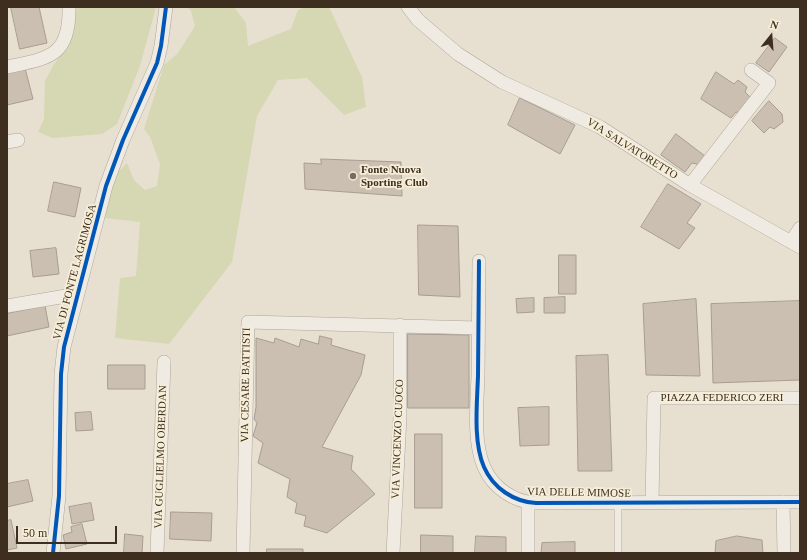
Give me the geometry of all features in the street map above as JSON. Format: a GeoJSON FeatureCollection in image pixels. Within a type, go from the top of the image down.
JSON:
{"type":"FeatureCollection","features":[{"type":"Feature","properties":{"kind":"street"},"geometry":{"type":"LineString","coordinates":[[7,67],[44,58],[58,49],[66,37],[69,7]]}},
{"type":"Feature","properties":{"kind":"street","name":"VIA DI FONTE LAGRIMOSA"},"geometry":{"type":"LineString","coordinates":[[52,553],[60,479],[62,361],[108,180],[123,140],[157,63],[163,39],[166,7]]}},
{"type":"Feature","properties":{"kind":"street","name":"VIA SALVATORETTO"},"geometry":{"type":"LineString","coordinates":[[408,7],[418,20],[458,54],[502,82],[600,127],[690,185],[795,244]]}},
{"type":"Feature","properties":{"kind":"street"},"geometry":{"type":"LineString","coordinates":[[690,185],[769,83],[751,70]]}},
{"type":"Feature","properties":{"kind":"street"},"geometry":{"type":"LineString","coordinates":[[795,244],[800,228]]}},
{"type":"Feature","properties":{"kind":"street","name":"VIA DELLE MIMOSE"},"geometry":{"type":"LineString","coordinates":[[479,261],[477,422],[482,461],[490,478],[501,489],[516,499],[528,503],[800,502]]}},
{"type":"Feature","properties":{"kind":"street"},"geometry":{"type":"LineString","coordinates":[[7,306],[78,294]]}},
{"type":"Feature","properties":{"kind":"street","name":"VIA CESARE BATTISTI"},"geometry":{"type":"LineString","coordinates":[[243,553],[248,322],[400,325]]}},
{"type":"Feature","properties":{"kind":"street"},"geometry":{"type":"LineString","coordinates":[[400,325],[478,328]]}},
{"type":"Feature","properties":{"kind":"street","name":"VIA VINCENZO CUOCO"},"geometry":{"type":"LineString","coordinates":[[393,553],[400,417],[400,325]]}},
{"type":"Feature","properties":{"kind":"street","name":"VIA GUGLIELMO OBERDAN"},"geometry":{"type":"LineString","coordinates":[[157,553],[164,362]]}},
{"type":"Feature","properties":{"kind":"street","name":"PIAZZA FEDERICO ZERI"},"geometry":{"type":"LineString","coordinates":[[652,503],[654,398],[800,398]]}},
{"type":"Feature","properties":{"kind":"street"},"geometry":{"type":"LineString","coordinates":[[783,502],[784,553]]}},
{"type":"Feature","properties":{"kind":"street"},"geometry":{"type":"LineString","coordinates":[[528,503],[528,553]]}},
{"type":"Feature","properties":{"kind":"lane"},"geometry":{"type":"LineString","coordinates":[[618,503],[618,553]]}},
{"type":"Feature","properties":{"kind":"green space"},"geometry":{"type":"Polygon","coordinates":[[[74,7],[156,7],[140,66],[117,124],[102,134],[53,138],[38,132],[44,119],[45,81],[54,64],[65,50],[74,7]]]}},
{"type":"Feature","properties":{"kind":"green space"},"geometry":{"type":"Polygon","coordinates":[[[187,7],[234,7],[246,23],[248,46],[291,29],[298,10],[306,7],[329,7],[362,77],[366,107],[344,115],[307,78],[278,80],[257,116],[232,262],[169,344],[115,338],[120,278],[136,276],[140,222],[105,218],[114,176],[127,163],[134,180],[145,190],[157,186],[160,164],[150,137],[144,129],[164,65],[178,53],[195,26],[191,11],[187,7]]]}},
{"type":"Feature","properties":{"kind":"building"},"geometry":{"type":"Polygon","coordinates":[[[11,7],[39,7],[47,43],[20,49],[11,7]]]}},
{"type":"Feature","properties":{"kind":"building"},"geometry":{"type":"Polygon","coordinates":[[[775,38],[787,47],[769,72],[756,63],[775,38]]]}},
{"type":"Feature","properties":{"kind":"building"},"geometry":{"type":"Polygon","coordinates":[[[25,68],[33,99],[7,105],[7,73],[25,68]]]}},
{"type":"Feature","properties":{"kind":"building"},"geometry":{"type":"Polygon","coordinates":[[[716,72],[734,84],[738,80],[747,87],[745,92],[751,98],[741,113],[736,112],[731,118],[701,99],[716,72]]]}},
{"type":"Feature","properties":{"kind":"building"},"geometry":{"type":"Polygon","coordinates":[[[520,98],[575,125],[560,154],[508,125],[520,98]]]}},
{"type":"Feature","properties":{"kind":"building"},"geometry":{"type":"Polygon","coordinates":[[[769,101],[782,114],[783,122],[774,129],[770,127],[764,133],[752,121],[769,101]]]}},
{"type":"Feature","properties":{"kind":"building"},"geometry":{"type":"Polygon","coordinates":[[[676,134],[705,156],[701,165],[692,163],[685,172],[661,155],[676,134]]]}},
{"type":"Feature","properties":{"kind":"building","name":"Fonte Nuova Sporting Club"},"geometry":{"type":"Polygon","coordinates":[[[321,159],[401,162],[402,196],[305,189],[304,163],[321,164],[321,159]]]}},
{"type":"Feature","properties":{"kind":"building"},"geometry":{"type":"Polygon","coordinates":[[[54,182],[81,188],[75,217],[48,211],[54,182]]]}},
{"type":"Feature","properties":{"kind":"building"},"geometry":{"type":"Polygon","coordinates":[[[668,184],[701,204],[687,223],[695,228],[679,249],[641,227],[668,184]]]}},
{"type":"Feature","properties":{"kind":"building"},"geometry":{"type":"Polygon","coordinates":[[[418,225],[458,226],[460,297],[419,295],[418,225]]]}},
{"type":"Feature","properties":{"kind":"building"},"geometry":{"type":"Polygon","coordinates":[[[56,248],[59,274],[33,277],[30,251],[56,248]]]}},
{"type":"Feature","properties":{"kind":"building"},"geometry":{"type":"Polygon","coordinates":[[[559,255],[576,255],[576,294],[559,294],[559,255]]]}},
{"type":"Feature","properties":{"kind":"building"},"geometry":{"type":"Polygon","coordinates":[[[565,297],[565,313],[544,313],[544,298],[565,297]]]}},
{"type":"Feature","properties":{"kind":"building"},"geometry":{"type":"Polygon","coordinates":[[[534,298],[534,312],[517,313],[516,299],[534,298]]]}},
{"type":"Feature","properties":{"kind":"building"},"geometry":{"type":"Polygon","coordinates":[[[696,299],[700,376],[646,375],[643,304],[696,299]]]}},
{"type":"Feature","properties":{"kind":"building"},"geometry":{"type":"Polygon","coordinates":[[[800,301],[800,380],[713,383],[711,304],[800,301]]]}},
{"type":"Feature","properties":{"kind":"building"},"geometry":{"type":"Polygon","coordinates":[[[45,306],[49,327],[7,336],[7,314],[45,306]]]}},
{"type":"Feature","properties":{"kind":"building"},"geometry":{"type":"Polygon","coordinates":[[[408,334],[469,335],[469,408],[408,408],[408,334]]]}},
{"type":"Feature","properties":{"kind":"building"},"geometry":{"type":"Polygon","coordinates":[[[320,336],[332,339],[331,345],[365,355],[361,375],[322,447],[353,456],[351,469],[375,494],[327,533],[304,526],[306,516],[295,513],[297,503],[287,497],[290,479],[258,463],[263,443],[253,436],[257,423],[254,419],[256,407],[256,338],[274,343],[275,338],[299,347],[301,339],[318,344],[320,336]]]}},
{"type":"Feature","properties":{"kind":"building"},"geometry":{"type":"Polygon","coordinates":[[[608,355],[612,471],[578,471],[576,356],[608,355]]]}},
{"type":"Feature","properties":{"kind":"building"},"geometry":{"type":"Polygon","coordinates":[[[108,365],[145,365],[145,389],[108,389],[108,365]]]}},
{"type":"Feature","properties":{"kind":"building"},"geometry":{"type":"Polygon","coordinates":[[[549,407],[549,445],[520,446],[518,408],[549,407]]]}},
{"type":"Feature","properties":{"kind":"building"},"geometry":{"type":"Polygon","coordinates":[[[91,412],[93,430],[76,431],[75,413],[91,412]]]}},
{"type":"Feature","properties":{"kind":"building"},"geometry":{"type":"Polygon","coordinates":[[[415,434],[442,434],[442,508],[415,508],[415,434]]]}},
{"type":"Feature","properties":{"kind":"building"},"geometry":{"type":"Polygon","coordinates":[[[28,480],[33,501],[7,507],[7,484],[28,480]]]}},
{"type":"Feature","properties":{"kind":"building"},"geometry":{"type":"Polygon","coordinates":[[[91,503],[94,520],[72,524],[69,507],[91,503]]]}},
{"type":"Feature","properties":{"kind":"building"},"geometry":{"type":"Polygon","coordinates":[[[171,512],[212,513],[211,541],[170,539],[171,512]]]}},
{"type":"Feature","properties":{"kind":"building"},"geometry":{"type":"Polygon","coordinates":[[[11,520],[17,548],[7,550],[7,521],[11,520]]]}},
{"type":"Feature","properties":{"kind":"building"},"geometry":{"type":"Polygon","coordinates":[[[82,524],[87,544],[66,549],[63,535],[72,532],[71,527],[82,524]]]}},
{"type":"Feature","properties":{"kind":"building"},"geometry":{"type":"Polygon","coordinates":[[[125,534],[143,536],[142,553],[124,553],[125,534]]]}},
{"type":"Feature","properties":{"kind":"building"},"geometry":{"type":"Polygon","coordinates":[[[421,535],[453,536],[453,553],[421,553],[421,535]]]}},
{"type":"Feature","properties":{"kind":"building"},"geometry":{"type":"Polygon","coordinates":[[[476,536],[506,537],[506,553],[475,553],[476,536]]]}},
{"type":"Feature","properties":{"kind":"building"},"geometry":{"type":"Polygon","coordinates":[[[737,536],[762,540],[763,553],[715,553],[716,541],[737,536]]]}},
{"type":"Feature","properties":{"kind":"building"},"geometry":{"type":"Polygon","coordinates":[[[575,542],[575,553],[541,553],[542,543],[575,542]]]}},
{"type":"Feature","properties":{"kind":"building"},"geometry":{"type":"Polygon","coordinates":[[[267,549],[303,549],[303,553],[267,553],[267,549]]]}},
{"type":"Feature","properties":{"kind":"cycle path"},"geometry":{"type":"LineString","coordinates":[[53,553],[59,496],[61,374],[64,347],[106,186],[123,140],[157,63],[161,46],[166,7]]}},
{"type":"Feature","properties":{"kind":"cycle path"},"geometry":{"type":"LineString","coordinates":[[479,261],[476,423],[478,446],[488,475],[505,492],[520,500],[536,503],[800,502]]}},
{"type":"Feature","properties":{"kind":"place","name":"Fonte Nuova Sporting Club"},"geometry":{"type":"Point","coordinates":[353,176]}}]}
